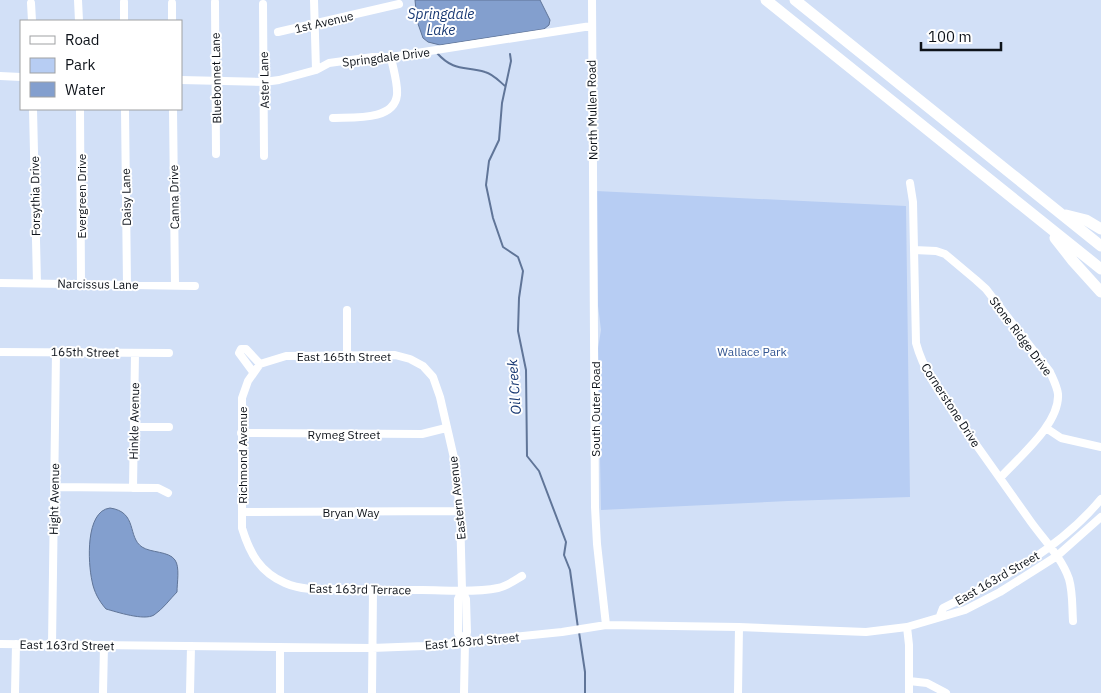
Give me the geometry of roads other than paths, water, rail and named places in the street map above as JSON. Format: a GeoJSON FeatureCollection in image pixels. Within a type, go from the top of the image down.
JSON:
{"type":"FeatureCollection","features":[{"type":"Feature","properties":{"kind":"highway"},"geometry":{"type":"LineString","coordinates":[[766,0],[1101,269]]}},
{"type":"Feature","properties":{"kind":"highway"},"geometry":{"type":"LineString","coordinates":[[795,0],[1101,246]]}},
{"type":"Feature","properties":{"kind":"highway"},"geometry":{"type":"LineString","coordinates":[[1060,213],[1086,220],[1101,229]]}},
{"type":"Feature","properties":{"kind":"highway"},"geometry":{"type":"LineString","coordinates":[[1046,224],[1072,261],[1101,292]]}},
{"type":"Feature","properties":{"kind":"street"},"geometry":{"type":"LineString","coordinates":[[78,0],[80,20]]}},
{"type":"Feature","properties":{"kind":"street"},"geometry":{"type":"LineString","coordinates":[[314,0],[316,70]]}},
{"type":"Feature","properties":{"kind":"street","name":"North Mullen Road"},"geometry":{"type":"LineString","coordinates":[[592,0],[593,193]]}},
{"type":"Feature","properties":{"kind":"street"},"geometry":{"type":"LineString","coordinates":[[124,2],[124,20]]}},
{"type":"Feature","properties":{"kind":"street","name":"Bluebonnet Lane"},"geometry":{"type":"LineString","coordinates":[[215,2],[216,154]]}},
{"type":"Feature","properties":{"kind":"street"},"geometry":{"type":"LineString","coordinates":[[31,3],[32,20]]}},
{"type":"Feature","properties":{"kind":"street"},"geometry":{"type":"LineString","coordinates":[[172,3],[172,20]]}},
{"type":"Feature","properties":{"kind":"street","name":"Aster Lane"},"geometry":{"type":"LineString","coordinates":[[263,4],[264,156]]}},
{"type":"Feature","properties":{"kind":"street","name":"1st Avenue"},"geometry":{"type":"LineString","coordinates":[[278,32],[399,4]]}},
{"type":"Feature","properties":{"kind":"street","name":"Springdale Drive"},"geometry":{"type":"LineString","coordinates":[[182,80],[264,82],[280,80],[316,70],[329,63],[373,57],[391,57],[592,26]]}},
{"type":"Feature","properties":{"kind":"street"},"geometry":{"type":"LineString","coordinates":[[333,118],[380,115],[390,110],[397,96],[391,57]]}},
{"type":"Feature","properties":{"kind":"street"},"geometry":{"type":"LineString","coordinates":[[0,76],[20,77]]}},
{"type":"Feature","properties":{"kind":"street","name":"Forsythia Drive"},"geometry":{"type":"LineString","coordinates":[[33,110],[37,283]]}},
{"type":"Feature","properties":{"kind":"street","name":"Evergreen Drive"},"geometry":{"type":"LineString","coordinates":[[80,110],[81,284]]}},
{"type":"Feature","properties":{"kind":"street","name":"Daisy Lane"},"geometry":{"type":"LineString","coordinates":[[125,110],[127,285]]}},
{"type":"Feature","properties":{"kind":"street","name":"Canna Drive"},"geometry":{"type":"LineString","coordinates":[[173,110],[175,285]]}},
{"type":"Feature","properties":{"kind":"street","name":"Cornerstone Drive"},"geometry":{"type":"LineString","coordinates":[[910,182],[913,202],[916,343],[920,357],[927,372],[1000,478],[1057,556],[1068,578],[1072,595],[1073,621]]}},
{"type":"Feature","properties":{"kind":"street","name":"South Outer Road"},"geometry":{"type":"LineString","coordinates":[[593,193],[595,507],[606,625]]}},
{"type":"Feature","properties":{"kind":"street","name":"Stone Ridge Drive"},"geometry":{"type":"LineString","coordinates":[[914,250],[936,251],[945,254],[986,289],[1050,372],[1056,385],[1057,405],[1046,428],[1000,478]]}},
{"type":"Feature","properties":{"kind":"street","name":"Narcissus Lane"},"geometry":{"type":"LineString","coordinates":[[0,283],[195,286]]}},
{"type":"Feature","properties":{"kind":"street"},"geometry":{"type":"LineString","coordinates":[[347,310],[347,355]]}},
{"type":"Feature","properties":{"kind":"street"},"geometry":{"type":"LineString","coordinates":[[241,349],[246,349],[260,364],[253,372],[241,358],[239,353],[241,349]]}},
{"type":"Feature","properties":{"kind":"street","name":"165th Street"},"geometry":{"type":"LineString","coordinates":[[0,352],[170,353]]}},
{"type":"Feature","properties":{"kind":"street","name":"Hight Avenue"},"geometry":{"type":"LineString","coordinates":[[52,645],[56,352]]}},
{"type":"Feature","properties":{"kind":"street","name":"Hinkle Avenue"},"geometry":{"type":"LineString","coordinates":[[133,488],[135,353]]}},
{"type":"Feature","properties":{"kind":"street","name":"East 165th Street"},"geometry":{"type":"LineString","coordinates":[[260,364],[286,356],[396,355],[410,359],[423,366],[433,377]]}},
{"type":"Feature","properties":{"kind":"street","name":"Richmond Avenue"},"geometry":{"type":"LineString","coordinates":[[242,512],[242,398],[244,389],[253,372]]}},
{"type":"Feature","properties":{"kind":"street","name":"Eastern Avenue"},"geometry":{"type":"LineString","coordinates":[[433,377],[440,397],[454,458],[460,511],[462,590],[458,599],[458,633],[465,642],[464,693]]}},
{"type":"Feature","properties":{"kind":"street"},"geometry":{"type":"LineString","coordinates":[[134,426],[169,427]]}},
{"type":"Feature","properties":{"kind":"street","name":"Rymeg Street"},"geometry":{"type":"LineString","coordinates":[[241,433],[422,434],[446,428]]}},
{"type":"Feature","properties":{"kind":"street"},"geometry":{"type":"LineString","coordinates":[[1046,428],[1061,438],[1101,447]]}},
{"type":"Feature","properties":{"kind":"street"},"geometry":{"type":"LineString","coordinates":[[54,487],[158,488],[168,493]]}},
{"type":"Feature","properties":{"kind":"street","name":"East 163rd Street"},"geometry":{"type":"LineString","coordinates":[[940,616],[943,608],[1030,562],[1081,521],[1101,499]]}},
{"type":"Feature","properties":{"kind":"street","name":"Bryan Way"},"geometry":{"type":"LineString","coordinates":[[242,512],[460,511]]}},
{"type":"Feature","properties":{"kind":"street","name":"East 163rd Terrace"},"geometry":{"type":"LineString","coordinates":[[242,512],[242,528],[248,547],[256,562],[269,574],[286,583],[306,589],[462,590],[497,588],[522,576]]}},
{"type":"Feature","properties":{"kind":"street","name":"East 163rd Street"},"geometry":{"type":"LineString","coordinates":[[0,644],[372,648],[465,642],[562,632],[606,625],[739,627],[866,632],[907,627],[965,610],[1000,592],[1057,556],[1101,517]]}},
{"type":"Feature","properties":{"kind":"street"},"geometry":{"type":"LineString","coordinates":[[372,693],[373,590]]}},
{"type":"Feature","properties":{"kind":"street"},"geometry":{"type":"LineString","coordinates":[[738,693],[739,627]]}},
{"type":"Feature","properties":{"kind":"street"},"geometry":{"type":"LineString","coordinates":[[907,627],[910,693]]}},
{"type":"Feature","properties":{"kind":"street"},"geometry":{"type":"LineString","coordinates":[[15,693],[16,644]]}},
{"type":"Feature","properties":{"kind":"street"},"geometry":{"type":"LineString","coordinates":[[103,693],[104,645]]}},
{"type":"Feature","properties":{"kind":"street"},"geometry":{"type":"LineString","coordinates":[[190,693],[191,646]]}},
{"type":"Feature","properties":{"kind":"street"},"geometry":{"type":"LineString","coordinates":[[280,647],[280,693]]}},
{"type":"Feature","properties":{"kind":"street"},"geometry":{"type":"LineString","coordinates":[[909,681],[927,683],[946,693]]}},
{"type":"Feature","properties":{"kind":"water","name":"Springdale Lake"},"geometry":{"type":"Polygon","coordinates":[[[415,0],[540,0],[550,20],[549,25],[544,29],[440,45],[428,42],[423,38],[417,21],[415,0]]]}},
{"type":"Feature","properties":{"kind":"water"},"geometry":{"type":"Polygon","coordinates":[[[110,508],[125,514],[137,543],[150,550],[169,555],[177,563],[177,592],[150,617],[137,617],[106,609],[95,593],[91,573],[90,539],[96,518],[102,511],[110,508]]]}},
{"type":"Feature","properties":{"kind":"waterway"},"geometry":{"type":"LineString","coordinates":[[437,53],[454,66],[488,73],[505,86]]}},
{"type":"Feature","properties":{"kind":"waterway","name":"Oil Creek"},"geometry":{"type":"LineString","coordinates":[[510,54],[511,61],[502,103],[499,140],[489,161],[486,185],[493,218],[503,247],[518,257],[523,271],[519,298],[518,331],[526,370],[527,456],[539,471],[566,542],[564,555],[570,570],[578,628]]}},
{"type":"Feature","properties":{"kind":"waterway","name":"Oil Creek"},"geometry":{"type":"LineString","coordinates":[[579,632],[585,672],[585,693]]}},
{"type":"Feature","properties":{"kind":"park label","name":"Wallace Park"},"geometry":{"type":"Point","coordinates":[752,351]}}]}
